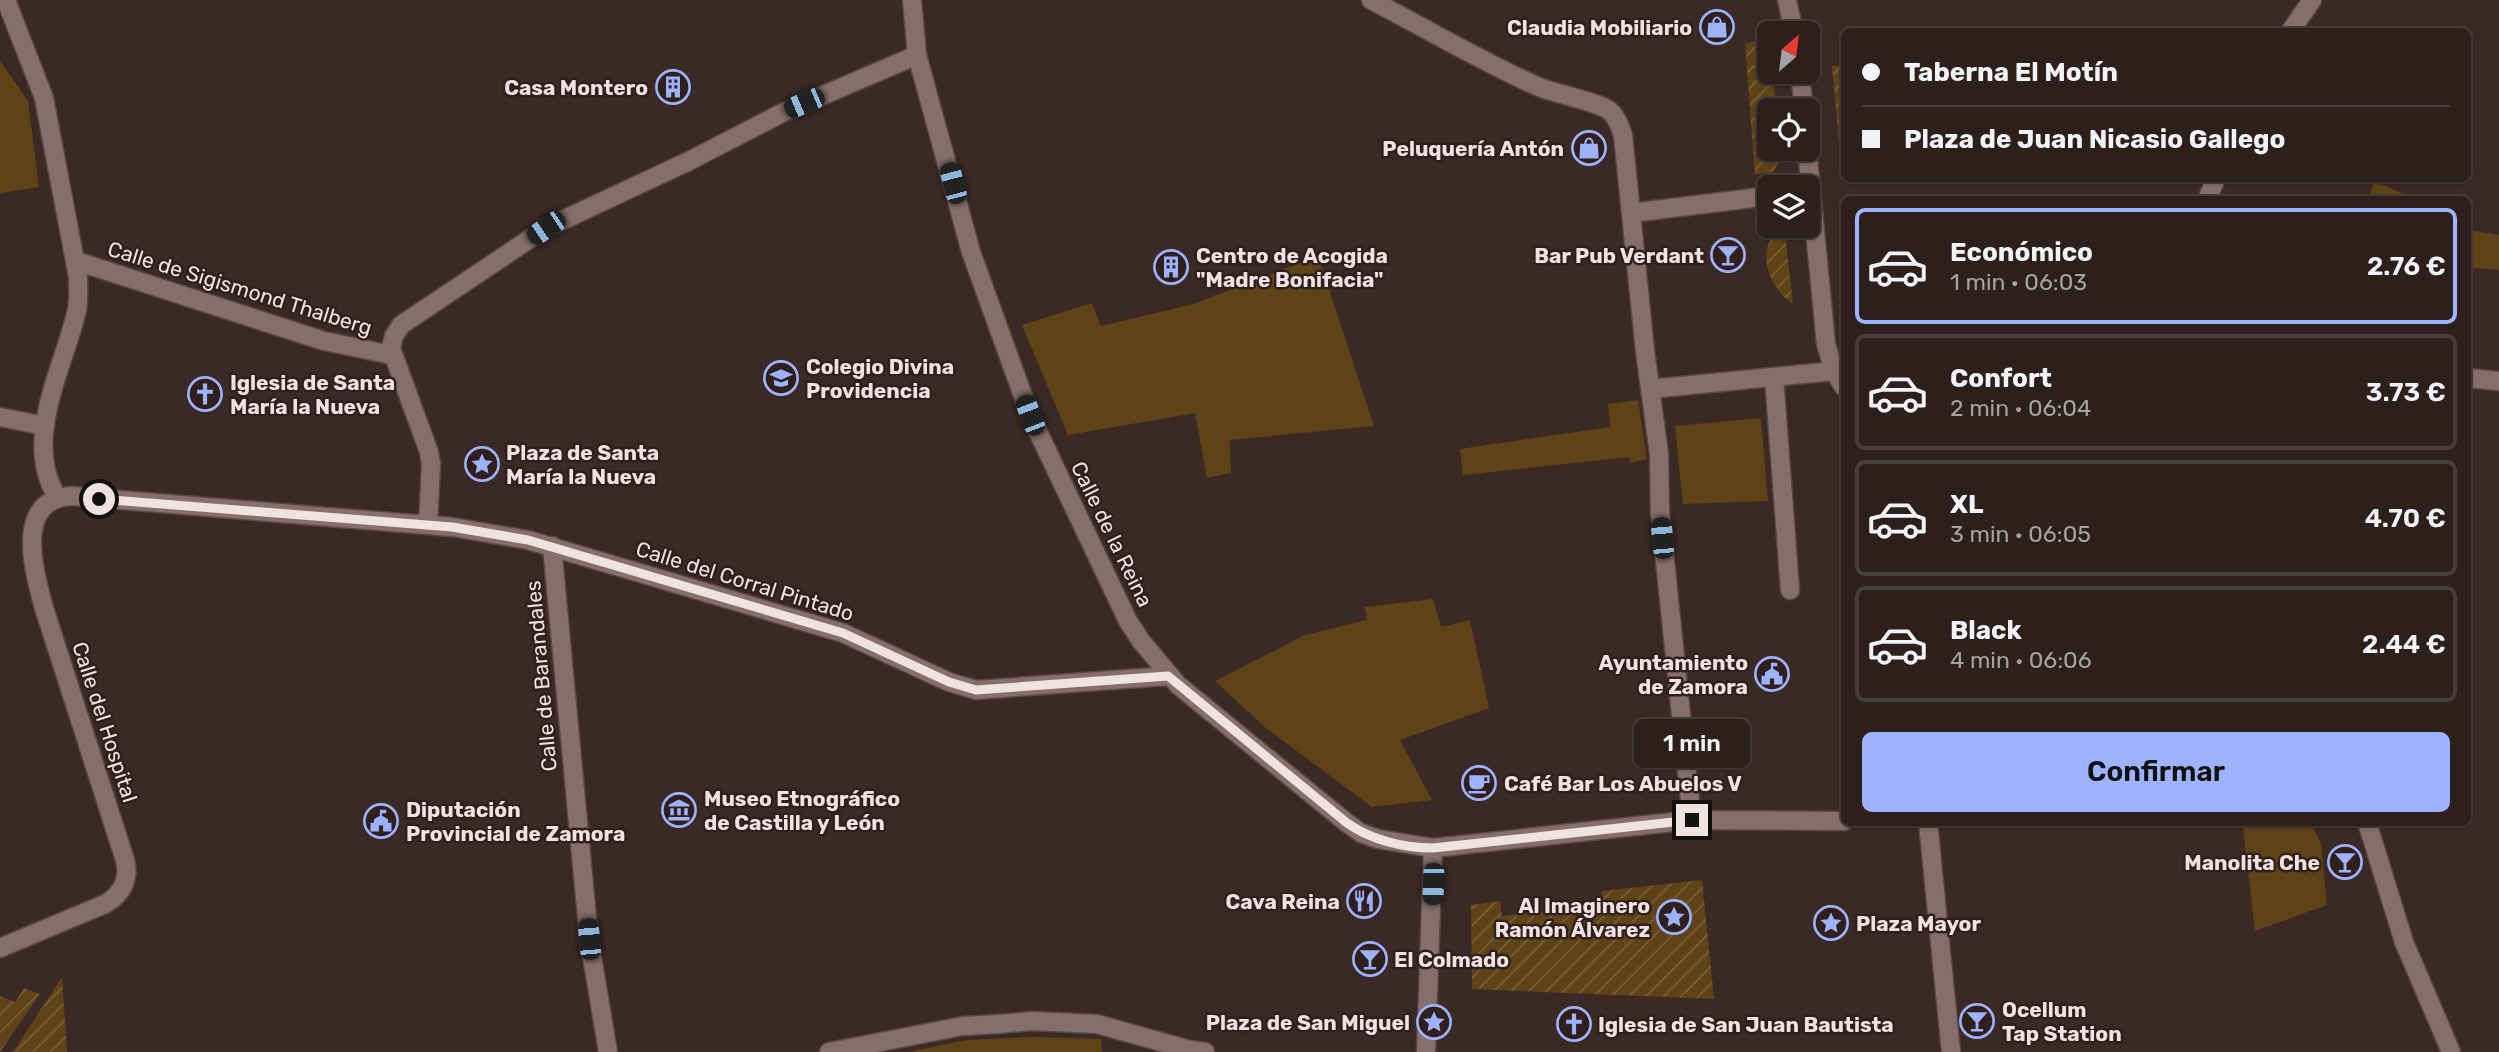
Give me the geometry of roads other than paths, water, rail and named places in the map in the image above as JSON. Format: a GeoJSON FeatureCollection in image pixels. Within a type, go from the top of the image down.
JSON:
{"type":"FeatureCollection","features":[{"type":"Feature","properties":{"kind":"street"},"geometry":{"type":"LineString","coordinates":[[6,0],[44,98],[78,277],[77,307],[45,426],[46,471],[58,498],[72,496],[428,525],[478,530],[552,546]]}},
{"type":"Feature","properties":{"kind":"street","name":"Calle de la Reina"},"geometry":{"type":"LineString","coordinates":[[912,0],[917,55],[971,253],[1030,415],[1128,621],[1168,676],[1347,823],[1369,836],[1410,846],[1433,848],[1692,820]]}},
{"type":"Feature","properties":{"kind":"street"},"geometry":{"type":"LineString","coordinates":[[1371,0],[1525,80],[1610,111],[1619,123],[1623,135],[1659,454],[1660,513],[1692,820],[1841,821]]}},
{"type":"Feature","properties":{"kind":"street"},"geometry":{"type":"LineString","coordinates":[[1787,0],[1791,21]]}},
{"type":"Feature","properties":{"kind":"street"},"geometry":{"type":"LineString","coordinates":[[2293,28],[2312,0]]}},
{"type":"Feature","properties":{"kind":"street"},"geometry":{"type":"LineString","coordinates":[[428,525],[431,464],[429,452],[392,355],[396,330],[546,228],[689,161],[782,113],[917,55]]}},
{"type":"Feature","properties":{"kind":"street"},"geometry":{"type":"LineString","coordinates":[[1631,213],[1757,197]]}},
{"type":"Feature","properties":{"kind":"street"},"geometry":{"type":"LineString","coordinates":[[1815,238],[1826,344],[1834,371],[1841,382]]}},
{"type":"Feature","properties":{"kind":"street","name":"Calle de Sigismond Thalberg"},"geometry":{"type":"LineString","coordinates":[[76,261],[332,343],[392,355]]}},
{"type":"Feature","properties":{"kind":"street"},"geometry":{"type":"LineString","coordinates":[[1650,389],[1834,371]]}},
{"type":"Feature","properties":{"kind":"street"},"geometry":{"type":"LineString","coordinates":[[1774,377],[1790,590]]}},
{"type":"Feature","properties":{"kind":"street"},"geometry":{"type":"LineString","coordinates":[[2471,378],[2499,381]]}},
{"type":"Feature","properties":{"kind":"street"},"geometry":{"type":"LineString","coordinates":[[0,417],[45,426]]}},
{"type":"Feature","properties":{"kind":"street","name":"Calle del Hospital"},"geometry":{"type":"LineString","coordinates":[[0,948],[114,899],[124,885],[127,868],[44,608],[34,567],[36,519],[41,508],[58,498]]}},
{"type":"Feature","properties":{"kind":"street","name":"Calle del Corral Pintado"},"geometry":{"type":"LineString","coordinates":[[552,546],[843,633],[949,682],[976,690],[1168,676]]}},
{"type":"Feature","properties":{"kind":"street","name":"Calle de Barandales"},"geometry":{"type":"LineString","coordinates":[[552,546],[589,939],[608,1052]]}},
{"type":"Feature","properties":{"kind":"street"},"geometry":{"type":"LineString","coordinates":[[1928,826],[1951,1052]]}},
{"type":"Feature","properties":{"kind":"street"},"geometry":{"type":"LineString","coordinates":[[2368,826],[2404,942],[2451,1052]]}},
{"type":"Feature","properties":{"kind":"street"},"geometry":{"type":"LineString","coordinates":[[1426,1052],[1433,848]]}},
{"type":"Feature","properties":{"kind":"street"},"geometry":{"type":"LineString","coordinates":[[829,1052],[963,1026],[1032,1021],[1097,1024],[1190,1051],[1205,1052]]}},
{"type":"Feature","properties":{"kind":"place","name":"Claudia Mobiliario"},"geometry":{"type":"Point","coordinates":[1717,27]}},
{"type":"Feature","properties":{"kind":"place","name":"Casa Montero"},"geometry":{"type":"Point","coordinates":[673,87]}},
{"type":"Feature","properties":{"kind":"place","name":"Peluquería Antón"},"geometry":{"type":"Point","coordinates":[1589,148]}},
{"type":"Feature","properties":{"kind":"place","name":"Bar Pub Verdant"},"geometry":{"type":"Point","coordinates":[1728,255]}},
{"type":"Feature","properties":{"kind":"place","name":"Centro de Acogida \"Madre Bonifacia\""},"geometry":{"type":"Point","coordinates":[1171,267]}},
{"type":"Feature","properties":{"kind":"place","name":"Colegio Divina Providencia"},"geometry":{"type":"Point","coordinates":[781,378]}},
{"type":"Feature","properties":{"kind":"place","name":"Iglesia de Santa María la Nueva"},"geometry":{"type":"Point","coordinates":[205,394]}},
{"type":"Feature","properties":{"kind":"place","name":"Plaza de Santa María la Nueva"},"geometry":{"type":"Point","coordinates":[482,464]}},
{"type":"Feature","properties":{"kind":"place","name":"Ayuntamiento de Zamora"},"geometry":{"type":"Point","coordinates":[1772,674]}},
{"type":"Feature","properties":{"kind":"place","name":"Café Bar Los Abuelos V"},"geometry":{"type":"Point","coordinates":[1479,783]}},
{"type":"Feature","properties":{"kind":"place","name":"Museo Etnográfico de Castilla y León"},"geometry":{"type":"Point","coordinates":[679,810]}},
{"type":"Feature","properties":{"kind":"place","name":"Diputación Provincial de Zamora"},"geometry":{"type":"Point","coordinates":[381,821]}},
{"type":"Feature","properties":{"kind":"place","name":"Manolita Che"},"geometry":{"type":"Point","coordinates":[2345,862]}},
{"type":"Feature","properties":{"kind":"place","name":"Cava Reina"},"geometry":{"type":"Point","coordinates":[1364,901]}},
{"type":"Feature","properties":{"kind":"place","name":"Al Imaginero Ramón Álvarez"},"geometry":{"type":"Point","coordinates":[1674,917]}},
{"type":"Feature","properties":{"kind":"place","name":"Plaza Mayor"},"geometry":{"type":"Point","coordinates":[1831,923]}},
{"type":"Feature","properties":{"kind":"place","name":"El Colmado"},"geometry":{"type":"Point","coordinates":[1370,959]}},
{"type":"Feature","properties":{"kind":"place","name":"Ocellum Tap Station"},"geometry":{"type":"Point","coordinates":[1977,1021]}},
{"type":"Feature","properties":{"kind":"place","name":"Plaza de San Miguel"},"geometry":{"type":"Point","coordinates":[1434,1022]}},
{"type":"Feature","properties":{"kind":"place","name":"Iglesia de San Juan Bautista"},"geometry":{"type":"Point","coordinates":[1574,1024]}}]}
